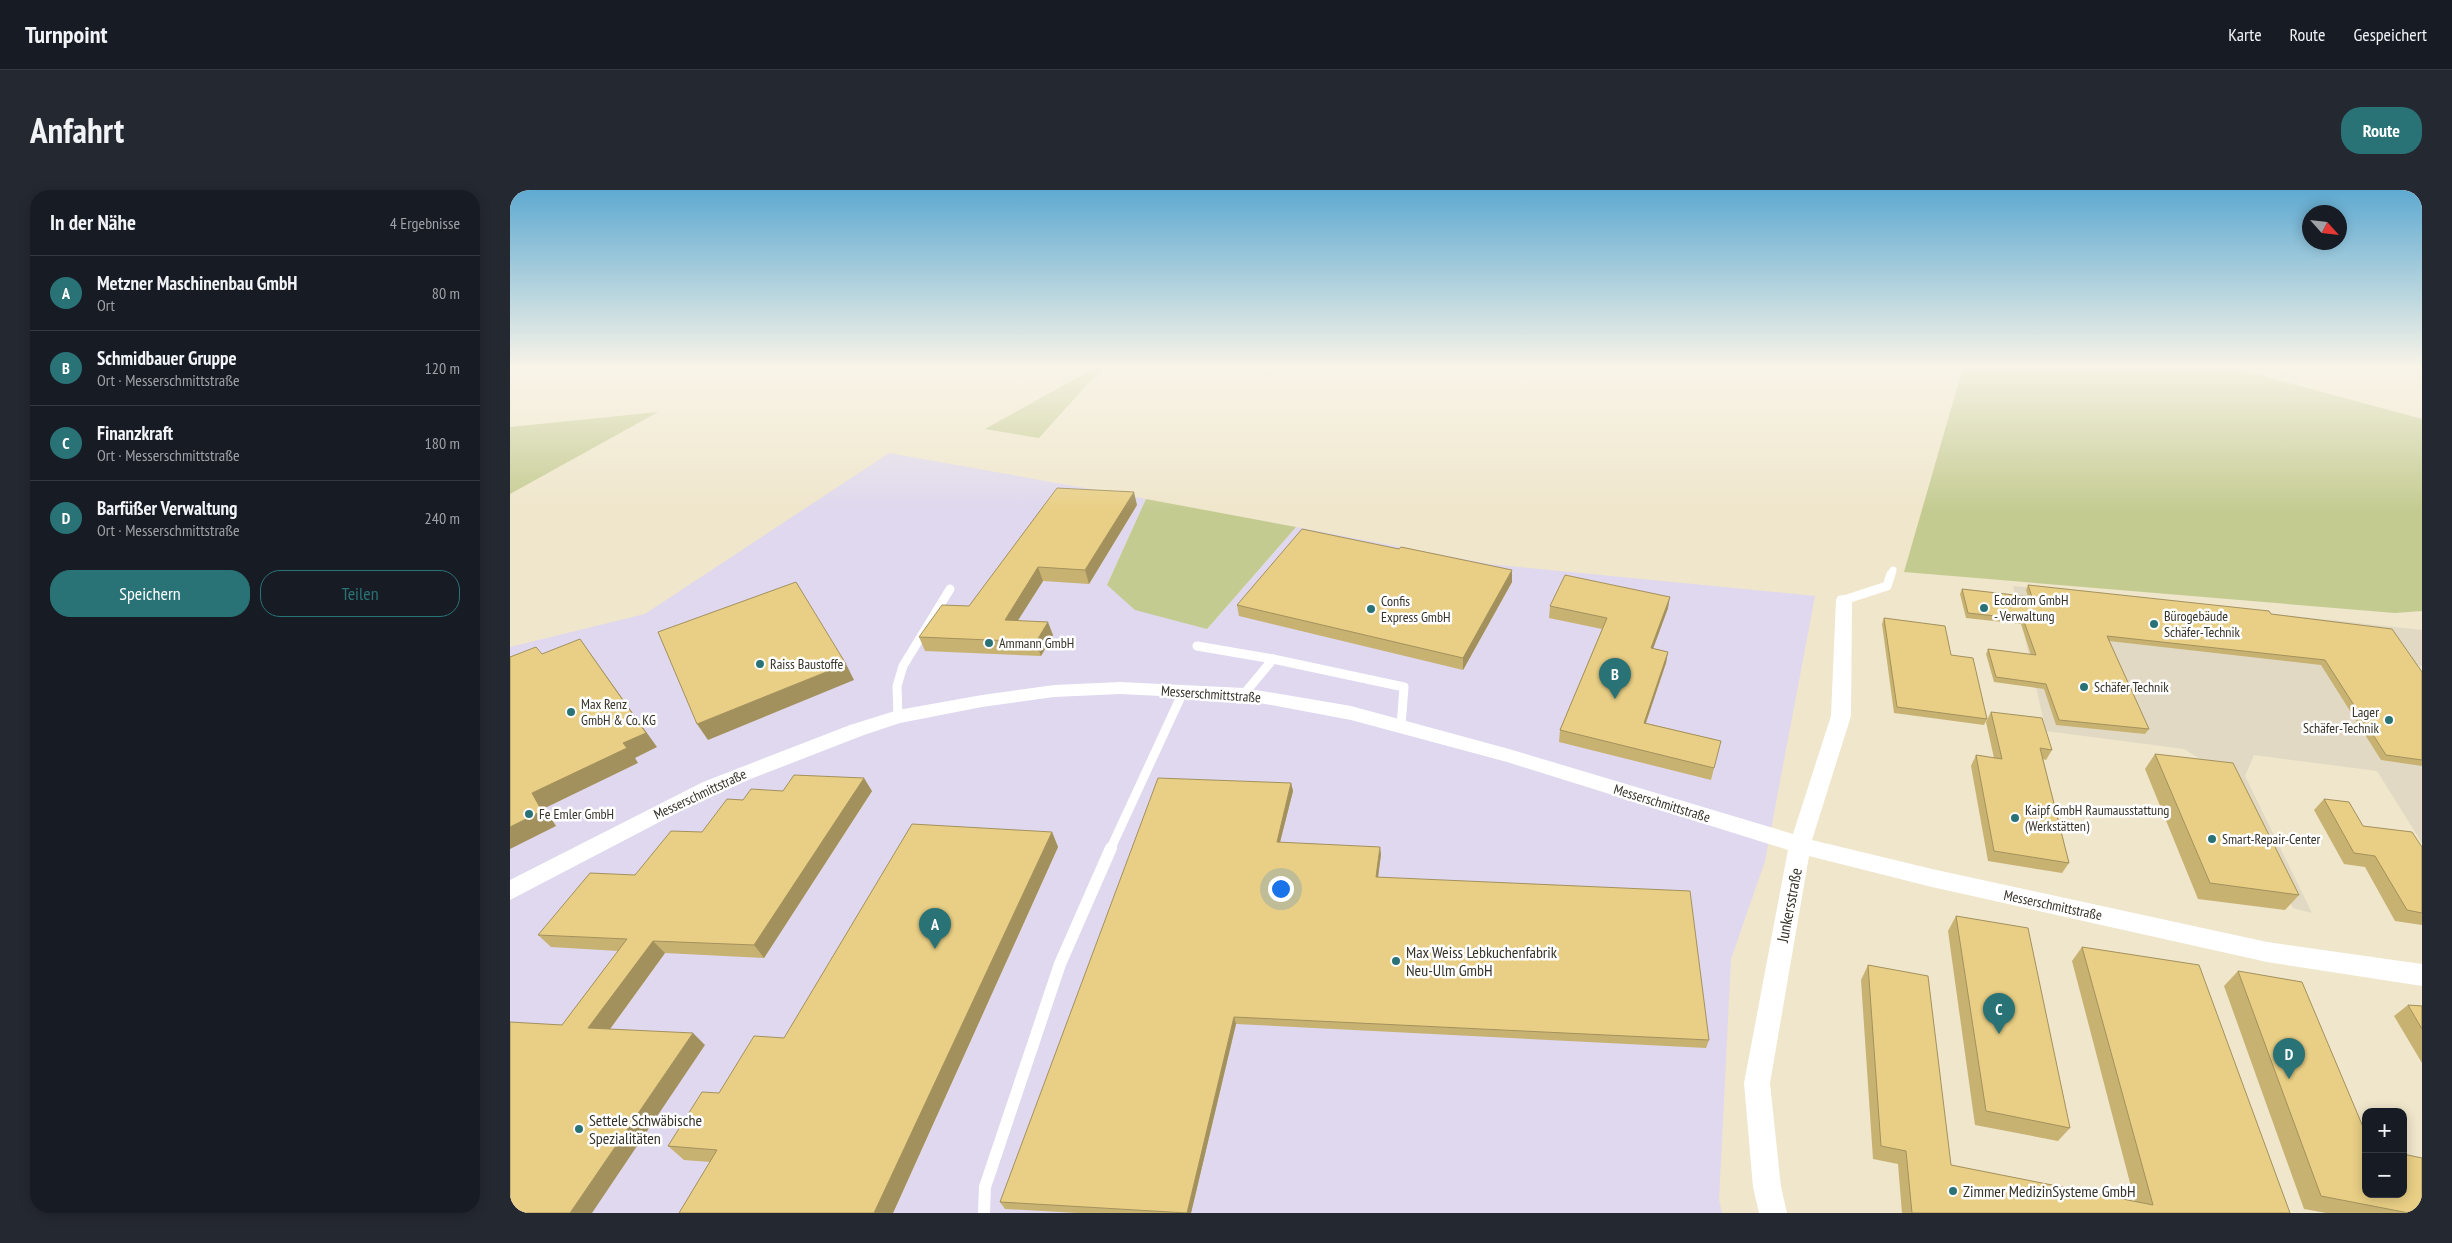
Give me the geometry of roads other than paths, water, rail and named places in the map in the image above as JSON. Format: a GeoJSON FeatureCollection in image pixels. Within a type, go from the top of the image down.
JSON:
{"type":"FeatureCollection","features":[{"type":"Feature","properties":{"kind":"street","name":"Junkersstraße"},"geometry":{"type":"LineString","coordinates":[[1773,1213],[1767,1187],[1757,1084],[1800,845],[1841,716],[1844,600]]}},
{"type":"Feature","properties":{"kind":"street","name":"Messerschmittstraße"},"geometry":{"type":"LineString","coordinates":[[510,891],[710,787],[790,754],[898,717],[982,701],[1054,691],[1120,688],[1244,694],[1351,713],[1509,756],[1800,845],[1932,878],[2267,952],[2422,975]]}},
{"type":"Feature","properties":{"kind":"lane"},"geometry":{"type":"LineString","coordinates":[[1844,600],[1887,586],[1893,570]]}},
{"type":"Feature","properties":{"kind":"lane"},"geometry":{"type":"LineString","coordinates":[[898,717],[897,686],[903,666],[950,589]]}},
{"type":"Feature","properties":{"kind":"lane"},"geometry":{"type":"LineString","coordinates":[[1197,646],[1273,659],[1404,687],[1400,726]]}},
{"type":"Feature","properties":{"kind":"lane"},"geometry":{"type":"LineString","coordinates":[[1244,694],[1273,659]]}},
{"type":"Feature","properties":{"kind":"lane"},"geometry":{"type":"LineString","coordinates":[[984,1213],[985,1186],[1060,964],[1142,777],[1184,692]]}},
{"type":"Feature","properties":{"kind":"place","name":"Ecodrom GmbH - Verwaltung"},"geometry":{"type":"Point","coordinates":[1984,608]}},
{"type":"Feature","properties":{"kind":"place","name":"Confis Express GmbH"},"geometry":{"type":"Point","coordinates":[1371,609]}},
{"type":"Feature","properties":{"kind":"place","name":"Bürogebäude Schäfer-Technik"},"geometry":{"type":"Point","coordinates":[2154,624]}},
{"type":"Feature","properties":{"kind":"place","name":"Ammann GmbH"},"geometry":{"type":"Point","coordinates":[989,643]}},
{"type":"Feature","properties":{"kind":"place","name":"Raiss Baustoffe"},"geometry":{"type":"Point","coordinates":[760,664]}},
{"type":"Feature","properties":{"kind":"place","name":"Schäfer Technik"},"geometry":{"type":"Point","coordinates":[2084,687]}},
{"type":"Feature","properties":{"kind":"place","name":"Schmidbauer Gruppe"},"geometry":{"type":"Point","coordinates":[1615,699]}},
{"type":"Feature","properties":{"kind":"place","name":"Max Renz GmbH & Co. KG"},"geometry":{"type":"Point","coordinates":[571,712]}},
{"type":"Feature","properties":{"kind":"place","name":"Lager Schäfer-Technik"},"geometry":{"type":"Point","coordinates":[2389,720]}},
{"type":"Feature","properties":{"kind":"place","name":"Fe Emler GmbH"},"geometry":{"type":"Point","coordinates":[529,814]}},
{"type":"Feature","properties":{"kind":"place","name":"Kaipf GmbH Raumausstattung (Werkstätten)"},"geometry":{"type":"Point","coordinates":[2015,818]}},
{"type":"Feature","properties":{"kind":"place","name":"Smart-Repair-Center"},"geometry":{"type":"Point","coordinates":[2212,839]}},
{"type":"Feature","properties":{"kind":"place","name":"Metzner Maschinenbau GmbH"},"geometry":{"type":"Point","coordinates":[935,949]}},
{"type":"Feature","properties":{"kind":"place","name":"Max Weiss Lebkuchenfabrik Neu-Ulm GmbH"},"geometry":{"type":"Point","coordinates":[1396,961]}},
{"type":"Feature","properties":{"kind":"place","name":"Finanzkraft"},"geometry":{"type":"Point","coordinates":[1999,1034]}},
{"type":"Feature","properties":{"kind":"place","name":"Barfüßer Verwaltung"},"geometry":{"type":"Point","coordinates":[2289,1079]}},
{"type":"Feature","properties":{"kind":"place","name":"Settele Schwäbische Spezialitäten"},"geometry":{"type":"Point","coordinates":[579,1129]}},
{"type":"Feature","properties":{"kind":"place","name":"Zimmer MedizinSysteme GmbH"},"geometry":{"type":"Point","coordinates":[1953,1191]}}]}
